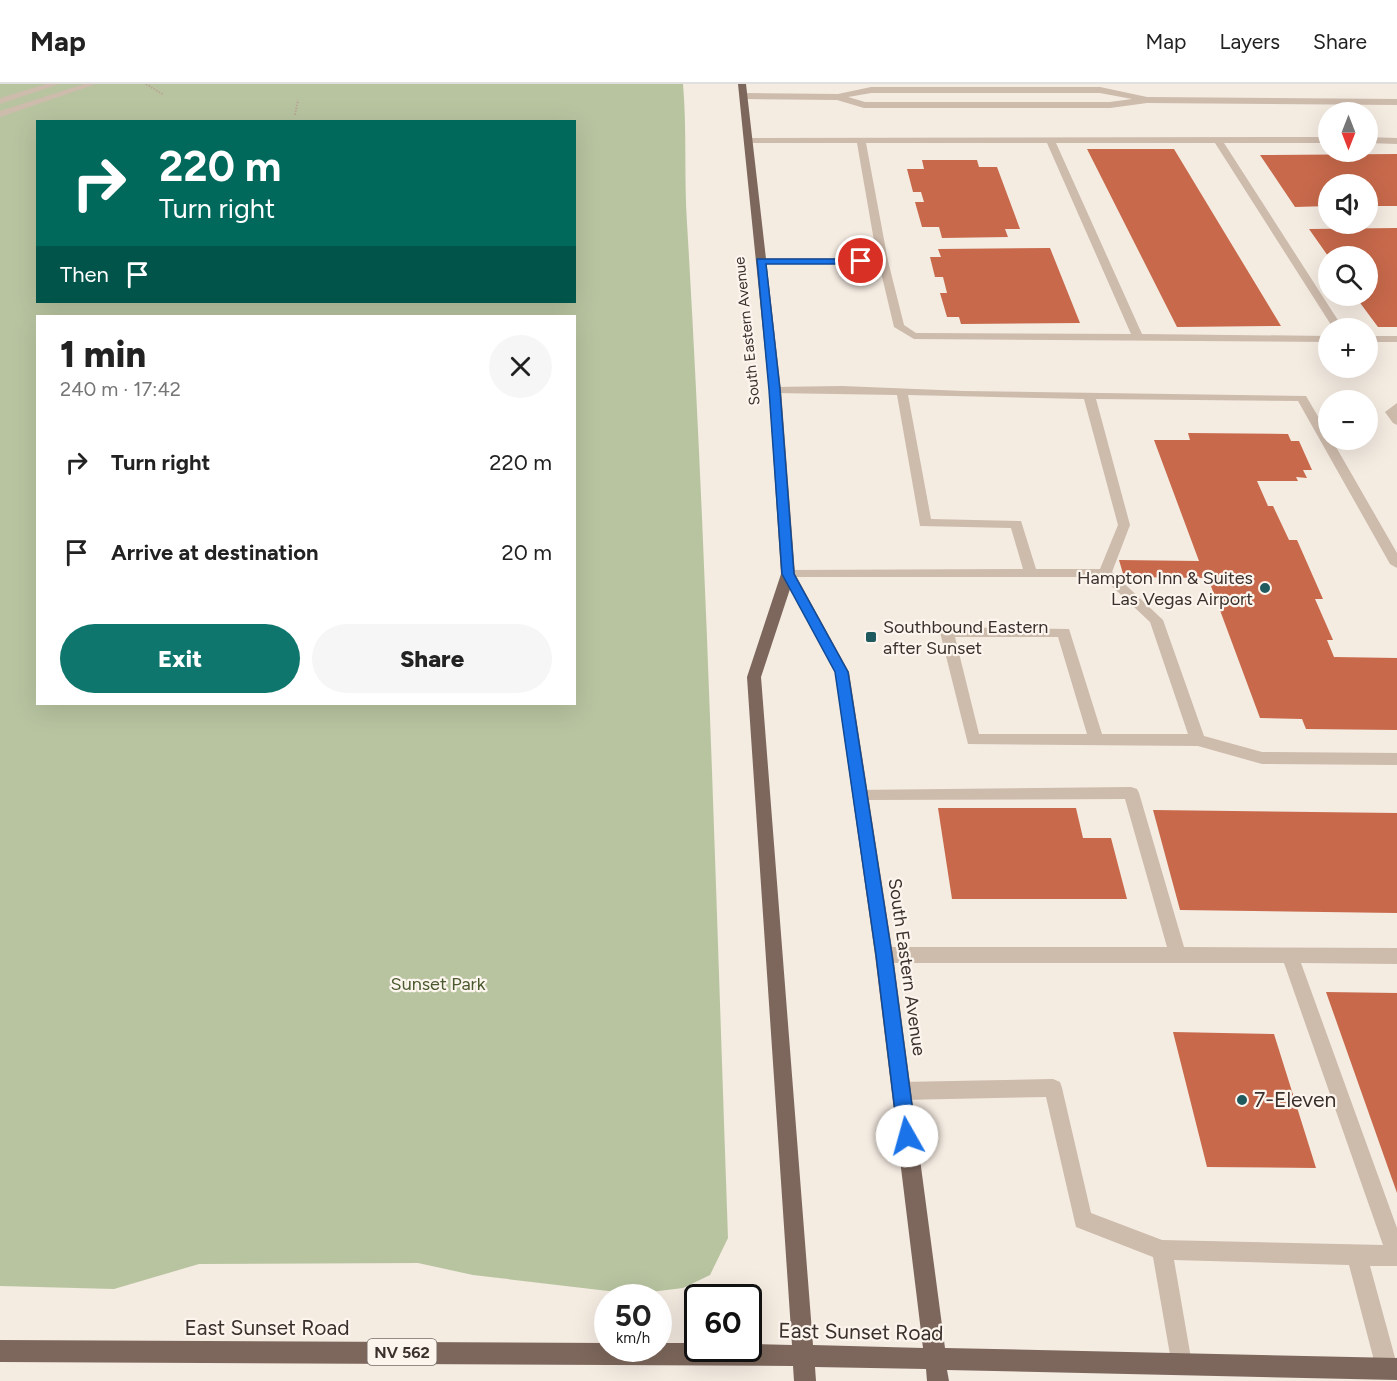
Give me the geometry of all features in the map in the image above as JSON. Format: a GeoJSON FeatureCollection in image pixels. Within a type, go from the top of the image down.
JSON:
{"type":"FeatureCollection","features":[{"type":"Feature","properties":{"kind":"main road","name":"South Eastern Avenue"},"geometry":{"type":"LineString","coordinates":[[742,84],[775,390],[788,574],[754,677],[805,1381]]}},
{"type":"Feature","properties":{"kind":"main road","name":"South Eastern Avenue"},"geometry":{"type":"LineString","coordinates":[[788,574],[842,672],[884,955],[938,1381]]}},
{"type":"Feature","properties":{"kind":"main road","name":"East Sunset Road"},"geometry":{"type":"LineString","coordinates":[[0,1351],[803,1355],[1392,1369]]}},
{"type":"Feature","properties":{"kind":"street"},"geometry":{"type":"LineString","coordinates":[[0,101],[55,84]]}},
{"type":"Feature","properties":{"kind":"street"},"geometry":{"type":"LineString","coordinates":[[0,114],[92,84]]}},
{"type":"Feature","properties":{"kind":"street"},"geometry":{"type":"LineString","coordinates":[[1112,84],[1117,94]]}},
{"type":"Feature","properties":{"kind":"street"},"geometry":{"type":"LineString","coordinates":[[743,96],[838,97],[872,90],[1100,90],[1147,100]]}},
{"type":"Feature","properties":{"kind":"street"},"geometry":{"type":"LineString","coordinates":[[838,97],[864,105],[1110,105],[1147,100],[1397,102]]}},
{"type":"Feature","properties":{"kind":"street"},"geometry":{"type":"LineString","coordinates":[[861,140],[883,261],[899,327],[914,336],[1318,339]]}},
{"type":"Feature","properties":{"kind":"street"},"geometry":{"type":"LineString","coordinates":[[1050,140],[1138,337]]}},
{"type":"Feature","properties":{"kind":"street"},"geometry":{"type":"LineString","coordinates":[[1218,140],[1332,318]]}},
{"type":"Feature","properties":{"kind":"street"},"geometry":{"type":"LineString","coordinates":[[748,141],[1318,140]]}},
{"type":"Feature","properties":{"kind":"street"},"geometry":{"type":"LineString","coordinates":[[1378,141],[1397,141]]}},
{"type":"Feature","properties":{"kind":"street"},"geometry":{"type":"LineString","coordinates":[[761,261],[883,261]]}},
{"type":"Feature","properties":{"kind":"street"},"geometry":{"type":"LineString","coordinates":[[1378,339],[1397,339]]}},
{"type":"Feature","properties":{"kind":"street"},"geometry":{"type":"LineString","coordinates":[[775,390],[1302,398],[1397,564]]}},
{"type":"Feature","properties":{"kind":"street"},"geometry":{"type":"LineString","coordinates":[[902,392],[925,522],[1016,524],[1031,573]]}},
{"type":"Feature","properties":{"kind":"street"},"geometry":{"type":"LineString","coordinates":[[1089,396],[1124,525],[1105,573]]}},
{"type":"Feature","properties":{"kind":"street"},"geometry":{"type":"LineString","coordinates":[[1397,406],[1391,412],[1397,421]]}},
{"type":"Feature","properties":{"kind":"street"},"geometry":{"type":"LineString","coordinates":[[788,574],[1105,573],[1156,620],[1198,740]]}},
{"type":"Feature","properties":{"kind":"street"},"geometry":{"type":"LineString","coordinates":[[1096,740],[1064,632],[947,632],[973,740],[1096,740],[1198,740],[1262,758],[1397,759]]}},
{"type":"Feature","properties":{"kind":"street"},"geometry":{"type":"LineString","coordinates":[[860,794],[1131,793],[1178,954]]}},
{"type":"Feature","properties":{"kind":"street"},"geometry":{"type":"LineString","coordinates":[[884,955],[1397,956]]}},
{"type":"Feature","properties":{"kind":"street"},"geometry":{"type":"LineString","coordinates":[[901,1091],[1053,1088],[1083,1220],[1162,1250],[1396,1256],[1290,955]]}},
{"type":"Feature","properties":{"kind":"street"},"geometry":{"type":"LineString","coordinates":[[1162,1250],[1181,1364]]}},
{"type":"Feature","properties":{"kind":"street"},"geometry":{"type":"LineString","coordinates":[[1357,1255],[1392,1369]]}},
{"type":"Feature","properties":{"kind":"path"},"geometry":{"type":"LineString","coordinates":[[146,84],[164,94]]}},
{"type":"Feature","properties":{"kind":"path"},"geometry":{"type":"LineString","coordinates":[[296,115],[298,100]]}},
{"type":"Feature","properties":{"kind":"green space","name":"Sunset Park"},"geometry":{"type":"Polygon","coordinates":[[[0,84],[683,84],[686,206],[706,603],[728,1238],[710,1275],[691,1284],[684,1284],[683,1288],[672,1289],[672,1284],[594,1284],[594,1289],[473,1275],[418,1263],[199,1264],[114,1289],[0,1286],[0,84]]]}},
{"type":"Feature","properties":{"kind":"building"},"geometry":{"type":"Polygon","coordinates":[[[1087,149],[1174,149],[1281,326],[1177,327],[1087,149]]]}},
{"type":"Feature","properties":{"kind":"building"},"geometry":{"type":"Polygon","coordinates":[[[1378,154],[1397,154],[1397,206],[1378,206],[1378,174],[1318,174],[1318,206],[1295,207],[1260,155],[1318,155],[1318,162],[1378,162],[1378,154]]]}},
{"type":"Feature","properties":{"kind":"building"},"geometry":{"type":"Polygon","coordinates":[[[922,160],[977,160],[979,167],[997,167],[1020,229],[1005,229],[1008,237],[942,238],[939,227],[922,227],[915,202],[924,202],[921,192],[913,192],[907,169],[924,169],[922,160]]]}},
{"type":"Feature","properties":{"kind":"building"},"geometry":{"type":"Polygon","coordinates":[[[1378,228],[1397,228],[1397,327],[1378,327],[1378,318],[1371,318],[1362,306],[1378,306],[1378,246],[1321,246],[1309,229],[1318,229],[1318,234],[1378,234],[1378,228]]]}},
{"type":"Feature","properties":{"kind":"building"},"geometry":{"type":"Polygon","coordinates":[[[1050,248],[1080,323],[961,324],[959,317],[947,317],[940,293],[947,293],[943,277],[935,277],[930,257],[941,257],[938,249],[1050,248]]]}},
{"type":"Feature","properties":{"kind":"building","name":"Hampton Inn & Suites Las Vegas Airport"},"geometry":{"type":"Polygon","coordinates":[[[1188,433],[1288,434],[1291,441],[1299,441],[1312,470],[1303,470],[1307,478],[1296,477],[1298,481],[1257,481],[1268,506],[1273,506],[1289,540],[1297,540],[1323,599],[1315,599],[1333,640],[1327,640],[1334,657],[1397,658],[1397,730],[1306,729],[1302,719],[1260,718],[1208,578],[1124,577],[1119,560],[1199,561],[1154,440],[1190,440],[1188,433]]]}},
{"type":"Feature","properties":{"kind":"building"},"geometry":{"type":"Polygon","coordinates":[[[938,808],[1076,808],[1083,838],[1111,838],[1127,899],[952,899],[938,808]]]}},
{"type":"Feature","properties":{"kind":"building"},"geometry":{"type":"Polygon","coordinates":[[[1153,810],[1397,813],[1397,913],[1180,910],[1153,810]]]}},
{"type":"Feature","properties":{"kind":"building"},"geometry":{"type":"Polygon","coordinates":[[[1326,992],[1397,993],[1397,1193],[1326,992]]]}},
{"type":"Feature","properties":{"kind":"building","name":"7-Eleven"},"geometry":{"type":"Polygon","coordinates":[[[1173,1032],[1274,1034],[1316,1168],[1207,1167],[1173,1032]]]}},
{"type":"Feature","properties":{"kind":"place","name":"Hampton Inn & Suites Las Vegas Airport"},"geometry":{"type":"Point","coordinates":[1265,588]}},
{"type":"Feature","properties":{"kind":"place","name":"Southbound Eastern after Sunset"},"geometry":{"type":"Point","coordinates":[871,637]}},
{"type":"Feature","properties":{"kind":"place","name":"7-Eleven"},"geometry":{"type":"Point","coordinates":[1242,1100]}},
{"type":"Feature","properties":{"kind":"route"},"geometry":{"type":"LineString","coordinates":[[861,261],[761,261],[775,390],[788,574],[842,672],[884,955],[907,1136]]}}]}
